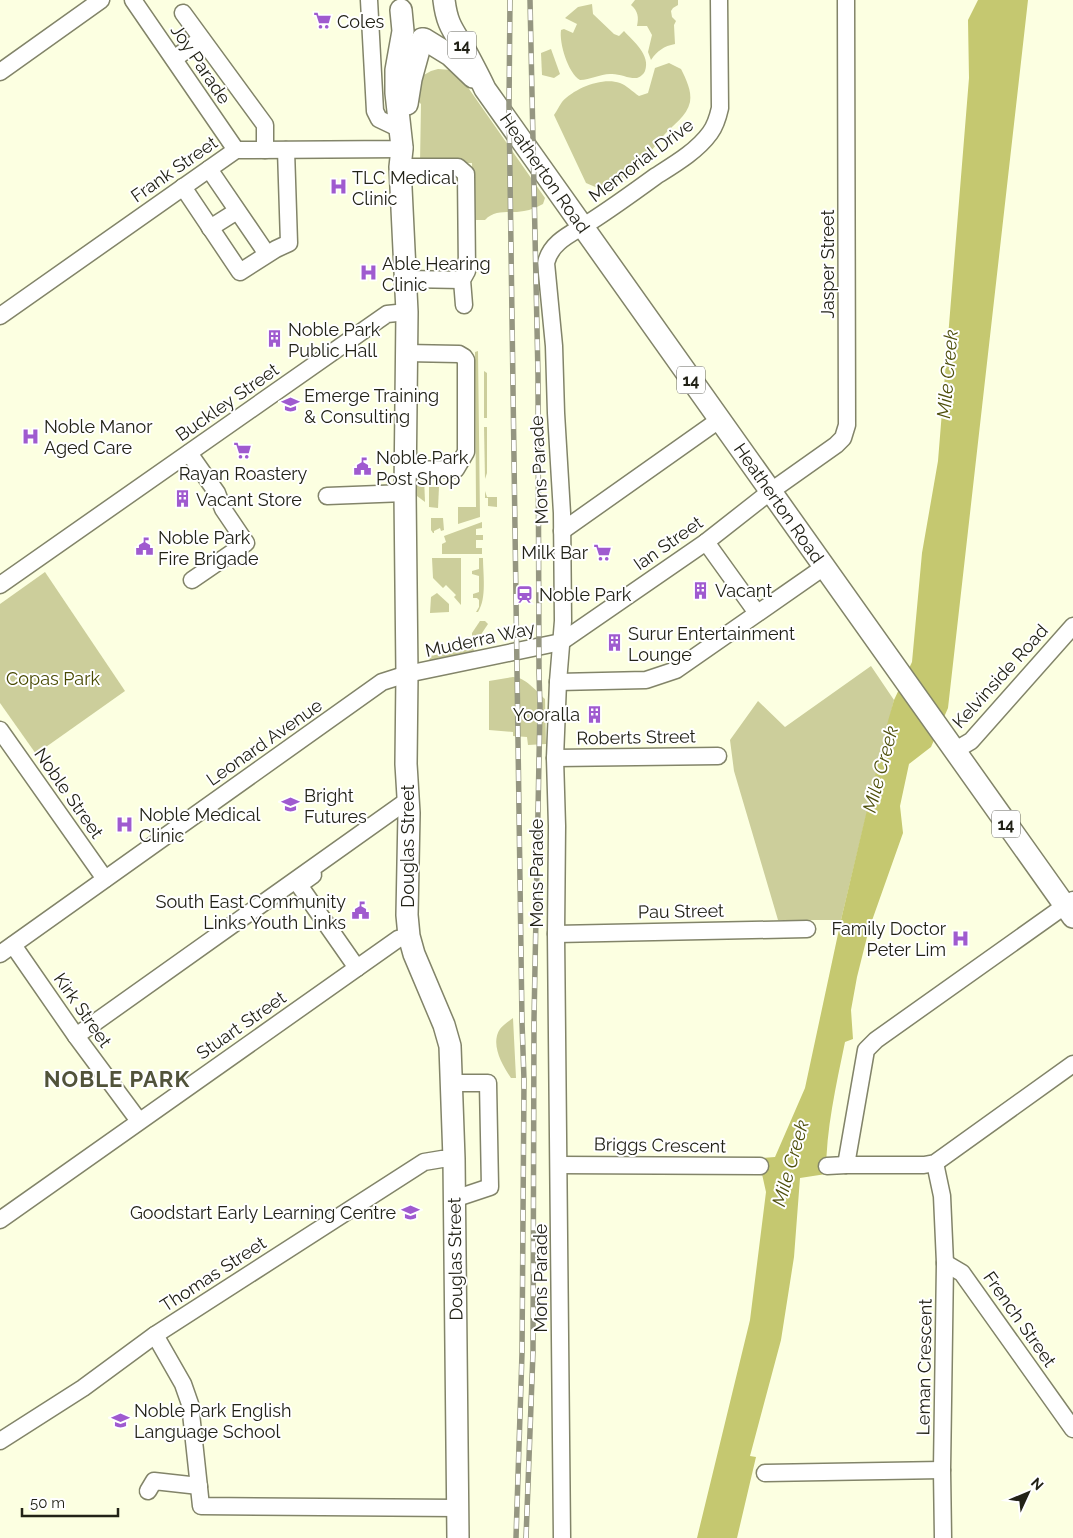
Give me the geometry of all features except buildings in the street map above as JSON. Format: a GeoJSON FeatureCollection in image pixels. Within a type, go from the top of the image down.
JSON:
{"type":"FeatureCollection","features":[{"type":"Feature","properties":{"kind":"main road","name":"14"},"geometry":{"type":"LineString","coordinates":[[400,3],[410,26],[423,39],[429,34],[437,21],[444,0]]}},
{"type":"Feature","properties":{"kind":"main road","name":"Heatherton Road"},"geometry":{"type":"LineString","coordinates":[[444,0],[452,32],[464,49],[485,89],[954,752],[1070,908]]}},
{"type":"Feature","properties":{"kind":"main road","name":"Douglas Street"},"geometry":{"type":"LineString","coordinates":[[400,3],[403,36],[398,62],[396,93],[401,148],[407,279],[405,494],[406,764],[408,806],[406,908],[409,936],[414,954],[444,1025],[450,1046],[454,1159],[458,1538]]}},
{"type":"Feature","properties":{"kind":"main road","name":"Heatherton Road"},"geometry":{"type":"LineString","coordinates":[[423,39],[450,55],[485,89]]}},
{"type":"Feature","properties":{"kind":"main road","name":"Douglas Street"},"geometry":{"type":"LineString","coordinates":[[401,148],[410,79],[423,39]]}},
{"type":"Feature","properties":{"kind":"main road"},"geometry":{"type":"LineString","coordinates":[[410,79],[429,65],[437,64],[452,65],[468,72]]}},
{"type":"Feature","properties":{"kind":"street"},"geometry":{"type":"LineString","coordinates":[[0,72],[101,0]]}},
{"type":"Feature","properties":{"kind":"street","name":"Joy Parade"},"geometry":{"type":"LineString","coordinates":[[133,0],[236,150]]}},
{"type":"Feature","properties":{"kind":"street"},"geometry":{"type":"LineString","coordinates":[[369,0],[375,111],[401,148]]}},
{"type":"Feature","properties":{"kind":"street","name":"Memorial Drive"},"geometry":{"type":"LineString","coordinates":[[583,227],[696,148],[712,131],[720,108],[720,0]]}},
{"type":"Feature","properties":{"kind":"street","name":"Jasper Street"},"geometry":{"type":"LineString","coordinates":[[771,492],[836,445],[843,438],[847,425],[846,0]]}},
{"type":"Feature","properties":{"kind":"street"},"geometry":{"type":"LineString","coordinates":[[182,13],[265,125],[265,150]]}},
{"type":"Feature","properties":{"kind":"street"},"geometry":{"type":"LineString","coordinates":[[174,59],[202,39]]}},
{"type":"Feature","properties":{"kind":"street"},"geometry":{"type":"LineString","coordinates":[[372,65],[398,62]]}},
{"type":"Feature","properties":{"kind":"street","name":"Frank Street"},"geometry":{"type":"LineString","coordinates":[[0,316],[236,150],[401,148],[458,167],[466,174],[467,271],[462,280],[464,305]]}},
{"type":"Feature","properties":{"kind":"street"},"geometry":{"type":"LineString","coordinates":[[183,187],[240,272],[267,254],[289,243],[286,150]]}},
{"type":"Feature","properties":{"kind":"street"},"geometry":{"type":"LineString","coordinates":[[208,169],[267,254]]}},
{"type":"Feature","properties":{"kind":"street"},"geometry":{"type":"LineString","coordinates":[[210,228],[237,211]]}},
{"type":"Feature","properties":{"kind":"street","name":"Mons Parade"},"geometry":{"type":"LineString","coordinates":[[562,1538],[555,758],[563,620],[562,499],[556,413],[554,346],[546,267],[548,254],[555,245],[583,227]]}},
{"type":"Feature","properties":{"kind":"street"},"geometry":{"type":"LineString","coordinates":[[407,279],[462,280]]}},
{"type":"Feature","properties":{"kind":"street","name":"Buckley Street"},"geometry":{"type":"LineString","coordinates":[[0,586],[387,314],[407,312]]}},
{"type":"Feature","properties":{"kind":"street"},"geometry":{"type":"LineString","coordinates":[[406,353],[459,354],[466,360],[466,452],[456,469],[406,470]]}},
{"type":"Feature","properties":{"kind":"street"},"geometry":{"type":"LineString","coordinates":[[562,531],[719,420]]}},
{"type":"Feature","properties":{"kind":"street"},"geometry":{"type":"LineString","coordinates":[[190,453],[217,493],[223,509],[246,543],[192,580]]}},
{"type":"Feature","properties":{"kind":"street","name":"Ian Street"},"geometry":{"type":"LineString","coordinates":[[561,642],[706,542],[771,492]]}},
{"type":"Feature","properties":{"kind":"street"},"geometry":{"type":"LineString","coordinates":[[328,496],[405,494]]}},
{"type":"Feature","properties":{"kind":"street"},"geometry":{"type":"LineString","coordinates":[[706,542],[757,613]]}},
{"type":"Feature","properties":{"kind":"street"},"geometry":{"type":"LineString","coordinates":[[558,682],[646,680],[676,670],[824,566]]}},
{"type":"Feature","properties":{"kind":"street","name":"Kelvinside Road"},"geometry":{"type":"LineString","coordinates":[[954,752],[971,741],[1073,626]]}},
{"type":"Feature","properties":{"kind":"street","name":"Muderra Way"},"geometry":{"type":"LineString","coordinates":[[407,674],[561,642]]}},
{"type":"Feature","properties":{"kind":"street","name":"Leonard Avenue"},"geometry":{"type":"LineString","coordinates":[[6,950],[382,682],[407,674]]}},
{"type":"Feature","properties":{"kind":"street","name":"Noble Street"},"geometry":{"type":"LineString","coordinates":[[0,730],[105,879]]}},
{"type":"Feature","properties":{"kind":"street","name":"Roberts Street"},"geometry":{"type":"LineString","coordinates":[[555,758],[718,756]]}},
{"type":"Feature","properties":{"kind":"street"},"geometry":{"type":"LineString","coordinates":[[357,968],[299,885],[408,806]]}},
{"type":"Feature","properties":{"kind":"street"},"geometry":{"type":"LineString","coordinates":[[76,1036],[408,806]]}},
{"type":"Feature","properties":{"kind":"street"},"geometry":{"type":"LineString","coordinates":[[846,1165],[864,1053],[872,1043],[1070,908]]}},
{"type":"Feature","properties":{"kind":"street","name":"Pau Street"},"geometry":{"type":"LineString","coordinates":[[556,934],[807,929]]}},
{"type":"Feature","properties":{"kind":"street","name":"Stuart Street"},"geometry":{"type":"LineString","coordinates":[[0,1220],[398,939],[409,936]]}},
{"type":"Feature","properties":{"kind":"street","name":"Kirk Street"},"geometry":{"type":"LineString","coordinates":[[6,950],[76,1036],[139,1121]]}},
{"type":"Feature","properties":{"kind":"street"},"geometry":{"type":"LineString","coordinates":[[828,1166],[924,1165],[938,1161],[1073,1064]]}},
{"type":"Feature","properties":{"kind":"street"},"geometry":{"type":"LineString","coordinates":[[451,1083],[488,1083],[490,1187],[454,1199]]}},
{"type":"Feature","properties":{"kind":"street","name":"Thomas Street"},"geometry":{"type":"LineString","coordinates":[[0,1441],[83,1388],[155,1335],[424,1162],[454,1159]]}},
{"type":"Feature","properties":{"kind":"street","name":"Leman Crescent"},"geometry":{"type":"LineString","coordinates":[[938,1161],[946,1171],[946,1182],[942,1196],[945,1263],[943,1538]]}},
{"type":"Feature","properties":{"kind":"street","name":"Briggs Crescent"},"geometry":{"type":"LineString","coordinates":[[559,1164],[760,1166]]}},
{"type":"Feature","properties":{"kind":"street","name":"French Street"},"geometry":{"type":"LineString","coordinates":[[945,1263],[962,1272],[1073,1428]]}},
{"type":"Feature","properties":{"kind":"street"},"geometry":{"type":"LineString","coordinates":[[155,1335],[183,1384],[190,1404],[201,1506],[458,1508]]}},
{"type":"Feature","properties":{"kind":"street"},"geometry":{"type":"LineString","coordinates":[[765,1473],[942,1470]]}},
{"type":"Feature","properties":{"kind":"street"},"geometry":{"type":"LineString","coordinates":[[148,1491],[154,1481],[199,1486]]}},
{"type":"Feature","properties":{"kind":"green space"},"geometry":{"type":"Polygon","coordinates":[[[635,0],[678,0],[678,5],[671,11],[672,17],[676,21],[674,25],[675,44],[661,49],[651,60],[648,52],[652,35],[647,26],[637,26],[637,14],[631,5],[635,0]]]}},
{"type":"Feature","properties":{"kind":"green space"},"geometry":{"type":"Polygon","coordinates":[[[592,4],[593,14],[614,34],[619,36],[624,31],[640,49],[646,59],[644,72],[641,76],[634,78],[610,74],[580,80],[572,71],[563,50],[561,30],[564,29],[573,33],[577,24],[565,18],[578,7],[592,4]]]}},
{"type":"Feature","properties":{"kind":"green space"},"geometry":{"type":"Polygon","coordinates":[[[551,49],[560,74],[554,78],[542,75],[541,53],[551,49]]]}},
{"type":"Feature","properties":{"kind":"green space"},"geometry":{"type":"Polygon","coordinates":[[[669,63],[681,69],[688,85],[690,102],[686,112],[642,162],[626,176],[600,189],[586,183],[554,115],[561,104],[567,97],[581,88],[605,81],[622,84],[639,96],[648,93],[655,68],[669,63]]]}},
{"type":"Feature","properties":{"kind":"green space"},"geometry":{"type":"Polygon","coordinates":[[[438,69],[451,70],[460,76],[545,198],[543,204],[527,211],[498,213],[489,216],[485,220],[473,220],[472,163],[420,163],[421,104],[415,98],[422,76],[438,69]]]}},
{"type":"Feature","properties":{"kind":"green space"},"geometry":{"type":"Polygon","coordinates":[[[478,351],[480,517],[458,524],[458,507],[476,507],[475,352],[478,351]]]}},
{"type":"Feature","properties":{"kind":"green space"},"geometry":{"type":"Polygon","coordinates":[[[484,371],[487,373],[487,418],[484,418],[484,371]]]}},
{"type":"Feature","properties":{"kind":"green space"},"geometry":{"type":"Polygon","coordinates":[[[484,427],[487,427],[487,473],[485,479],[484,427]]]}},
{"type":"Feature","properties":{"kind":"green space"},"geometry":{"type":"Polygon","coordinates":[[[416,476],[424,476],[425,502],[417,496],[416,476]]]}},
{"type":"Feature","properties":{"kind":"green space"},"geometry":{"type":"Polygon","coordinates":[[[429,487],[439,487],[438,508],[429,507],[429,487]]]}},
{"type":"Feature","properties":{"kind":"green space"},"geometry":{"type":"Polygon","coordinates":[[[485,491],[487,497],[497,497],[497,507],[488,506],[488,498],[485,498],[485,491]]]}},
{"type":"Feature","properties":{"kind":"green space"},"geometry":{"type":"Polygon","coordinates":[[[431,518],[443,518],[444,530],[441,531],[440,528],[433,533],[431,530],[431,518]]]}},
{"type":"Feature","properties":{"kind":"green space"},"geometry":{"type":"Polygon","coordinates":[[[482,522],[482,528],[476,529],[476,535],[483,535],[483,540],[476,540],[476,548],[482,548],[482,554],[442,554],[442,544],[446,542],[444,536],[482,522]]]}},
{"type":"Feature","properties":{"kind":"green space"},"geometry":{"type":"Polygon","coordinates":[[[432,558],[461,558],[461,605],[454,597],[456,595],[446,585],[443,588],[433,578],[432,558]]]}},
{"type":"Feature","properties":{"kind":"green space"},"geometry":{"type":"Polygon","coordinates":[[[479,558],[483,558],[484,593],[481,606],[478,612],[476,612],[479,607],[479,600],[473,598],[473,594],[479,592],[479,576],[472,574],[472,571],[479,569],[479,558]]]}},
{"type":"Feature","properties":{"kind":"green space","name":"Copas Park"},"geometry":{"type":"Polygon","coordinates":[[[45,572],[125,691],[36,754],[0,703],[0,604],[45,572]]]}},
{"type":"Feature","properties":{"kind":"green space"},"geometry":{"type":"Polygon","coordinates":[[[437,593],[449,604],[449,612],[430,613],[431,597],[437,593]]]}},
{"type":"Feature","properties":{"kind":"green space"},"geometry":{"type":"Polygon","coordinates":[[[480,621],[485,621],[488,624],[478,639],[472,641],[472,633],[480,621]]]}},
{"type":"Feature","properties":{"kind":"green space"},"geometry":{"type":"Polygon","coordinates":[[[473,648],[474,651],[469,654],[429,662],[430,656],[473,648]]]}},
{"type":"Feature","properties":{"kind":"green space"},"geometry":{"type":"Polygon","coordinates":[[[871,666],[894,700],[841,920],[778,920],[734,771],[730,740],[758,701],[785,727],[871,666]]]}},
{"type":"Feature","properties":{"kind":"green space"},"geometry":{"type":"Polygon","coordinates":[[[513,677],[522,679],[545,699],[546,744],[528,745],[527,737],[513,736],[513,732],[489,730],[489,681],[513,677]]]}},
{"type":"Feature","properties":{"kind":"green space"},"geometry":{"type":"Polygon","coordinates":[[[513,1018],[516,1078],[511,1078],[504,1067],[498,1054],[496,1041],[500,1029],[513,1018]]]}},
{"type":"Feature","properties":{"kind":"water","name":"Mile Creek"},"geometry":{"type":"Polygon","coordinates":[[[978,0],[1028,0],[948,708],[931,747],[909,764],[900,806],[903,833],[869,929],[857,977],[851,1010],[853,1039],[845,1042],[838,1075],[826,1157],[826,1174],[800,1178],[794,1257],[781,1340],[750,1456],[756,1457],[737,1538],[697,1538],[750,1320],[766,1192],[762,1174],[762,1158],[775,1157],[805,1088],[841,920],[888,721],[894,700],[912,662],[922,553],[938,461],[969,78],[968,20],[978,0]]]}},
{"type":"Feature","properties":{"kind":"railway"},"geometry":{"type":"LineString","coordinates":[[510,0],[509,106],[524,1080],[522,1353],[516,1538]]}},
{"type":"Feature","properties":{"kind":"railway"},"geometry":{"type":"LineString","coordinates":[[526,1538],[533,1352],[534,1020],[540,707],[538,375],[530,0]]}},
{"type":"Feature","properties":{"kind":"place","name":"Coles"},"geometry":{"type":"Point","coordinates":[323,21]}},
{"type":"Feature","properties":{"kind":"place","name":"TLC Medical Clinic"},"geometry":{"type":"Point","coordinates":[338,187]}},
{"type":"Feature","properties":{"kind":"place","name":"Able Hearing Clinic"},"geometry":{"type":"Point","coordinates":[368,273]}},
{"type":"Feature","properties":{"kind":"place","name":"Noble Park Public Hall"},"geometry":{"type":"Point","coordinates":[274,339]}},
{"type":"Feature","properties":{"kind":"place","name":"Emerge Training & Consulting"},"geometry":{"type":"Point","coordinates":[290,405]}},
{"type":"Feature","properties":{"kind":"place","name":"Noble Manor Aged Care"},"geometry":{"type":"Point","coordinates":[30,436]}},
{"type":"Feature","properties":{"kind":"place","name":"Rayan Roastery"},"geometry":{"type":"Point","coordinates":[243,450]}},
{"type":"Feature","properties":{"kind":"place","name":"Noble Park Post Shop"},"geometry":{"type":"Point","coordinates":[362,467]}},
{"type":"Feature","properties":{"kind":"place","name":"Vacant Store"},"geometry":{"type":"Point","coordinates":[182,499]}},
{"type":"Feature","properties":{"kind":"place","name":"Noble Park Fire Brigade"},"geometry":{"type":"Point","coordinates":[144,547]}},
{"type":"Feature","properties":{"kind":"place","name":"Milk Bar"},"geometry":{"type":"Point","coordinates":[602,552]}},
{"type":"Feature","properties":{"kind":"place","name":"Vacant"},"geometry":{"type":"Point","coordinates":[701,590]}},
{"type":"Feature","properties":{"kind":"place","name":"Noble Park"},"geometry":{"type":"Point","coordinates":[525,594]}},
{"type":"Feature","properties":{"kind":"place","name":"Surur Entertainment Lounge"},"geometry":{"type":"Point","coordinates":[614,643]}},
{"type":"Feature","properties":{"kind":"place","name":"Yooralla"},"geometry":{"type":"Point","coordinates":[594,714]}},
{"type":"Feature","properties":{"kind":"place","name":"Bright Futures"},"geometry":{"type":"Point","coordinates":[290,805]}},
{"type":"Feature","properties":{"kind":"place","name":"Noble Medical Clinic"},"geometry":{"type":"Point","coordinates":[125,824]}},
{"type":"Feature","properties":{"kind":"place","name":"South East Community Links Youth Links"},"geometry":{"type":"Point","coordinates":[360,911]}},
{"type":"Feature","properties":{"kind":"place","name":"Family Doctor Peter Lim"},"geometry":{"type":"Point","coordinates":[960,938]}},
{"type":"Feature","properties":{"kind":"place","name":"Goodstart Early Learning Centre"},"geometry":{"type":"Point","coordinates":[410,1212]}},
{"type":"Feature","properties":{"kind":"place","name":"Noble Park English Language School"},"geometry":{"type":"Point","coordinates":[120,1420]}},
{"type":"Feature","properties":{"kind":"district","name":"NOBLE PARK"},"geometry":{"type":"Point","coordinates":[117,1079]}}]}
